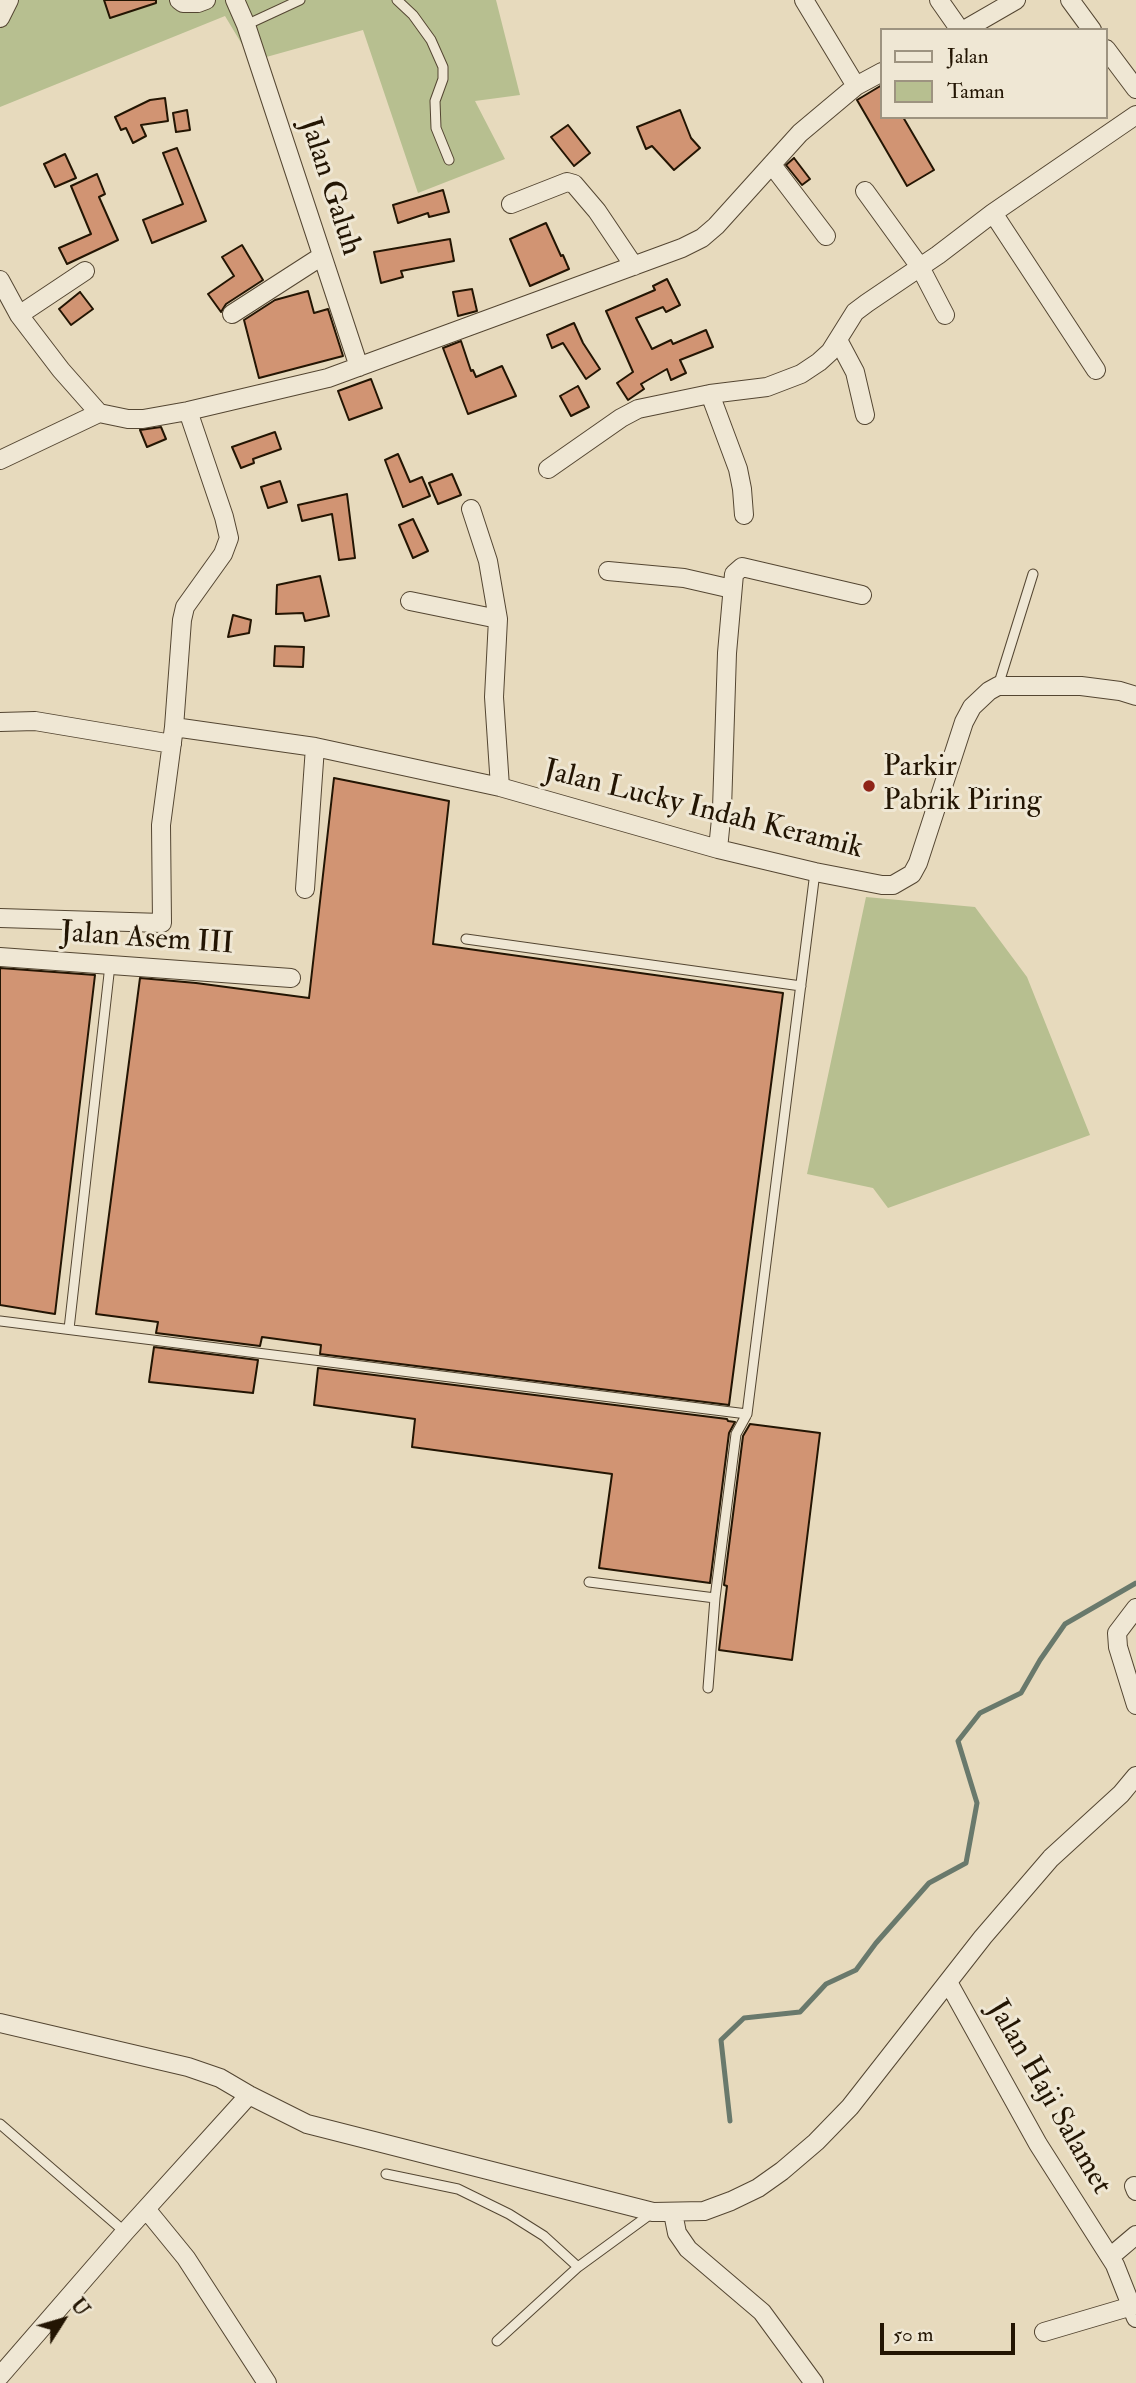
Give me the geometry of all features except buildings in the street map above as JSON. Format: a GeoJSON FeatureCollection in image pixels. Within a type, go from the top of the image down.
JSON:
{"type":"FeatureCollection","features":[{"type":"Feature","properties":{"kind":"street"},"geometry":{"type":"LineString","coordinates":[[0,18],[9,0]]}},
{"type":"Feature","properties":{"kind":"street"},"geometry":{"type":"LineString","coordinates":[[179,0],[183,3],[198,3],[206,0]]}},
{"type":"Feature","properties":{"kind":"street","name":"Jalan Galuh"},"geometry":{"type":"LineString","coordinates":[[235,0],[246,25],[359,368]]}},
{"type":"Feature","properties":{"kind":"street"},"geometry":{"type":"LineString","coordinates":[[804,0],[856,86]]}},
{"type":"Feature","properties":{"kind":"street"},"geometry":{"type":"LineString","coordinates":[[939,0],[960,28]]}},
{"type":"Feature","properties":{"kind":"street"},"geometry":{"type":"LineString","coordinates":[[966,28],[1016,0]]}},
{"type":"Feature","properties":{"kind":"street"},"geometry":{"type":"LineString","coordinates":[[1070,0],[1091,28]]}},
{"type":"Feature","properties":{"kind":"street"},"geometry":{"type":"LineString","coordinates":[[1108,52],[1136,89]]}},
{"type":"Feature","properties":{"kind":"street"},"geometry":{"type":"LineString","coordinates":[[0,280],[19,315],[61,370],[99,413],[128,419],[188,411],[328,378],[359,368],[702,238],[800,133],[856,86],[880,73]]}},
{"type":"Feature","properties":{"kind":"street"},"geometry":{"type":"LineString","coordinates":[[548,469],[638,409],[785,382],[820,362],[838,340],[855,312],[1136,115]]}},
{"type":"Feature","properties":{"kind":"street"},"geometry":{"type":"LineString","coordinates":[[772,164],[826,236]]}},
{"type":"Feature","properties":{"kind":"street"},"geometry":{"type":"LineString","coordinates":[[511,204],[567,182],[574,184],[597,211],[634,266]]}},
{"type":"Feature","properties":{"kind":"street"},"geometry":{"type":"LineString","coordinates":[[865,191],[920,267],[945,315]]}},
{"type":"Feature","properties":{"kind":"street"},"geometry":{"type":"LineString","coordinates":[[993,213],[1096,370]]}},
{"type":"Feature","properties":{"kind":"street"},"geometry":{"type":"LineString","coordinates":[[232,314],[321,256]]}},
{"type":"Feature","properties":{"kind":"street"},"geometry":{"type":"LineString","coordinates":[[19,315],[85,271]]}},
{"type":"Feature","properties":{"kind":"street"},"geometry":{"type":"LineString","coordinates":[[838,340],[855,372],[865,415]]}},
{"type":"Feature","properties":{"kind":"street"},"geometry":{"type":"LineString","coordinates":[[710,394],[738,469],[744,515]]}},
{"type":"Feature","properties":{"kind":"street"},"geometry":{"type":"LineString","coordinates":[[0,918],[162,923],[161,825],[185,607],[223,554],[229,538],[188,411]]}},
{"type":"Feature","properties":{"kind":"street"},"geometry":{"type":"LineString","coordinates":[[0,460],[99,413]]}},
{"type":"Feature","properties":{"kind":"street"},"geometry":{"type":"LineString","coordinates":[[471,509],[488,561],[498,619],[494,687],[500,787]]}},
{"type":"Feature","properties":{"kind":"street"},"geometry":{"type":"LineString","coordinates":[[718,849],[722,809],[727,653],[734,574],[742,567],[862,595]]}},
{"type":"Feature","properties":{"kind":"street"},"geometry":{"type":"LineString","coordinates":[[608,571],[684,578],[732,589]]}},
{"type":"Feature","properties":{"kind":"street"},"geometry":{"type":"LineString","coordinates":[[410,601],[498,619]]}},
{"type":"Feature","properties":{"kind":"street"},"geometry":{"type":"LineString","coordinates":[[998,686],[1081,686],[1136,696]]}},
{"type":"Feature","properties":{"kind":"street","name":"Jalan Lucky Indah Keramik"},"geometry":{"type":"LineString","coordinates":[[0,722],[35,721],[315,747],[500,787],[718,849],[815,872],[893,885],[912,874],[924,850],[964,722],[981,697],[998,686]]}},
{"type":"Feature","properties":{"kind":"street"},"geometry":{"type":"LineString","coordinates":[[305,888],[315,747]]}},
{"type":"Feature","properties":{"kind":"street","name":"Jalan Asem III"},"geometry":{"type":"LineString","coordinates":[[0,957],[291,978]]}},
{"type":"Feature","properties":{"kind":"street"},"geometry":{"type":"LineString","coordinates":[[1136,1608],[1117,1633],[1118,1647],[1136,1704]]}},
{"type":"Feature","properties":{"kind":"street"},"geometry":{"type":"LineString","coordinates":[[0,2023],[188,2067],[220,2078],[307,2124],[653,2212],[704,2211],[731,2202],[758,2188],[816,2143],[850,2107],[983,1937],[1051,1858],[1121,1794],[1136,1776]]}},
{"type":"Feature","properties":{"kind":"street","name":"Jalan Haji Salamet"},"geometry":{"type":"LineString","coordinates":[[948,1982],[1038,2144],[1110,2257],[1134,2312]]}},
{"type":"Feature","properties":{"kind":"street"},"geometry":{"type":"LineString","coordinates":[[0,2376],[249,2095]]}},
{"type":"Feature","properties":{"kind":"street"},"geometry":{"type":"LineString","coordinates":[[146,2209],[186,2258],[267,2383]]}},
{"type":"Feature","properties":{"kind":"street"},"geometry":{"type":"LineString","coordinates":[[673,2213],[677,2232],[688,2249],[762,2312],[814,2383]]}},
{"type":"Feature","properties":{"kind":"street"},"geometry":{"type":"LineString","coordinates":[[1110,2257],[1136,2235]]}},
{"type":"Feature","properties":{"kind":"street"},"geometry":{"type":"LineString","coordinates":[[1044,2332],[1134,2312]]}},
{"type":"Feature","properties":{"kind":"lane"},"geometry":{"type":"LineString","coordinates":[[246,25],[300,0]]}},
{"type":"Feature","properties":{"kind":"lane"},"geometry":{"type":"LineString","coordinates":[[397,0],[413,15],[430,40],[443,67],[443,79],[435,101],[436,128],[449,160]]}},
{"type":"Feature","properties":{"kind":"lane"},"geometry":{"type":"LineString","coordinates":[[998,686],[1033,574]]}},
{"type":"Feature","properties":{"kind":"lane"},"geometry":{"type":"LineString","coordinates":[[708,1688],[715,1598],[736,1434],[747,1415],[815,872]]}},
{"type":"Feature","properties":{"kind":"lane"},"geometry":{"type":"LineString","coordinates":[[466,939],[801,986]]}},
{"type":"Feature","properties":{"kind":"lane"},"geometry":{"type":"LineString","coordinates":[[69,1329],[110,965]]}},
{"type":"Feature","properties":{"kind":"lane"},"geometry":{"type":"LineString","coordinates":[[0,1321],[747,1415]]}},
{"type":"Feature","properties":{"kind":"lane"},"geometry":{"type":"LineString","coordinates":[[589,1582],[715,1598]]}},
{"type":"Feature","properties":{"kind":"lane"},"geometry":{"type":"LineString","coordinates":[[0,2124],[125,2232]]}},
{"type":"Feature","properties":{"kind":"lane"},"geometry":{"type":"LineString","coordinates":[[386,2174],[458,2189],[509,2214],[544,2236],[578,2267]]}},
{"type":"Feature","properties":{"kind":"lane"},"geometry":{"type":"LineString","coordinates":[[497,2342],[578,2267],[653,2212]]}},
{"type":"Feature","properties":{"kind":"green space"},"geometry":{"type":"Polygon","coordinates":[[[0,0],[496,0],[520,95],[475,101],[505,159],[418,193],[363,30],[252,61],[225,16],[0,107],[0,0]]]}},
{"type":"Feature","properties":{"kind":"green space"},"geometry":{"type":"Polygon","coordinates":[[[866,897],[975,907],[1027,977],[1090,1135],[888,1208],[873,1188],[807,1174],[866,897]]]}},
{"type":"Feature","properties":{"kind":"waterway"},"geometry":{"type":"LineString","coordinates":[[730,2121],[721,2040],[744,2018],[800,2012],[826,1984],[856,1970],[929,1883],[966,1863],[977,1803],[958,1741],[980,1713],[1021,1693],[1065,1624],[1136,1583]]}},
{"type":"Feature","properties":{"kind":"place","name":"Parkir Pabrik Piring"},"geometry":{"type":"Point","coordinates":[869,786]}}]}
